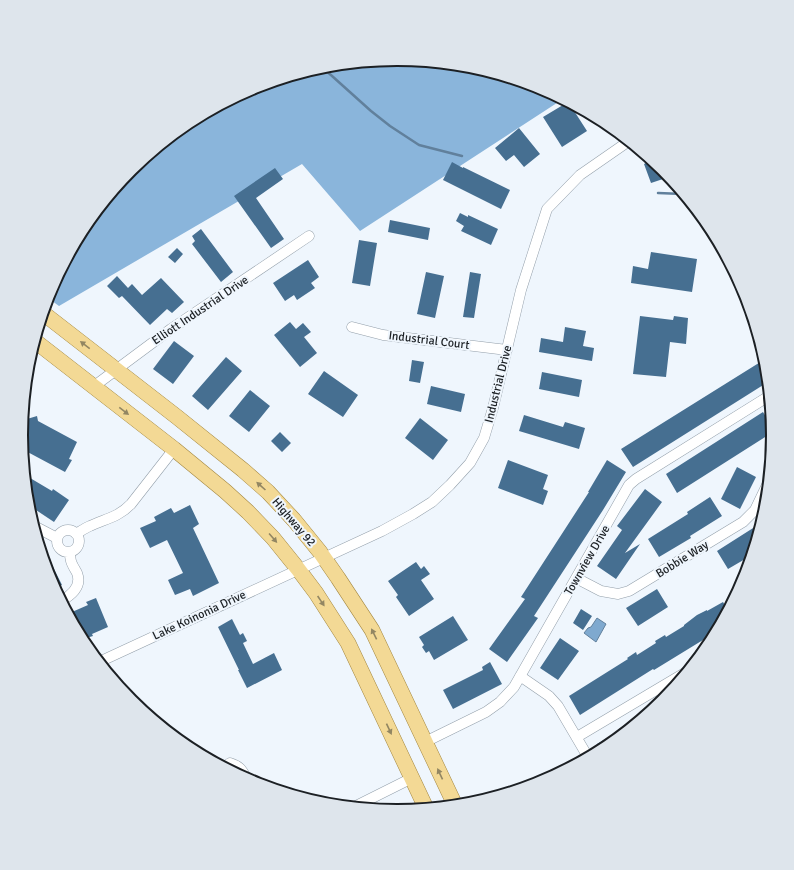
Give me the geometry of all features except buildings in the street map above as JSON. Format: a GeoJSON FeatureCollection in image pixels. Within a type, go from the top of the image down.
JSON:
{"type":"FeatureCollection","features":[{"type":"Feature","properties":{"kind":"main road","name":"Highway 92"},"geometry":{"type":"LineString","coordinates":[[48,317],[243,470],[268,492],[294,520],[323,557],[372,630],[452,800]]}},
{"type":"Feature","properties":{"kind":"main road"},"geometry":{"type":"LineString","coordinates":[[40,345],[225,490],[273,538],[298,569],[348,643],[424,803]]}},
{"type":"Feature","properties":{"kind":"street","name":"Industrial Drive"},"geometry":{"type":"LineString","coordinates":[[298,569],[382,531],[413,514],[432,502],[470,463],[484,438],[493,408],[521,290],[547,209],[580,175],[624,144]]}},
{"type":"Feature","properties":{"kind":"street","name":"Elliott Industrial Drive"},"geometry":{"type":"LineString","coordinates":[[93,387],[170,328],[309,236]]}},
{"type":"Feature","properties":{"kind":"street","name":"Industrial Court"},"geometry":{"type":"LineString","coordinates":[[352,327],[383,335],[507,350]]}},
{"type":"Feature","properties":{"kind":"street","name":"Townview Drive"},"geometry":{"type":"LineString","coordinates":[[425,742],[486,712],[500,702],[514,687],[629,485],[636,479],[764,399]]}},
{"type":"Feature","properties":{"kind":"street"},"geometry":{"type":"LineString","coordinates":[[76,534],[88,526],[118,515],[127,509],[174,449]]}},
{"type":"Feature","properties":{"kind":"street","name":"Bobbie Way"},"geometry":{"type":"LineString","coordinates":[[576,578],[601,592],[618,594],[629,591],[743,522],[755,510],[760,499]]}},
{"type":"Feature","properties":{"kind":"street"},"geometry":{"type":"LineString","coordinates":[[41,529],[57,538]]}},
{"type":"Feature","properties":{"kind":"street"},"geometry":{"type":"LineString","coordinates":[[71,530],[76,534],[78,538],[78,545],[76,548],[70,552],[62,551],[57,542],[58,535],[64,531],[71,530]]}},
{"type":"Feature","properties":{"kind":"street"},"geometry":{"type":"LineString","coordinates":[[66,598],[75,590],[78,582],[77,574],[71,562],[70,552]]}},
{"type":"Feature","properties":{"kind":"street","name":"Lake Koinonia Drive"},"geometry":{"type":"LineString","coordinates":[[104,660],[298,569]]}},
{"type":"Feature","properties":{"kind":"street"},"geometry":{"type":"LineString","coordinates":[[520,676],[550,696],[558,706],[585,752]]}},
{"type":"Feature","properties":{"kind":"street"},"geometry":{"type":"LineString","coordinates":[[577,737],[672,681]]}},
{"type":"Feature","properties":{"kind":"street"},"geometry":{"type":"LineString","coordinates":[[229,764],[237,765],[240,769]]}},
{"type":"Feature","properties":{"kind":"street"},"geometry":{"type":"LineString","coordinates":[[364,802],[412,778]]}},
{"type":"Feature","properties":{"kind":"shaded area"},"geometry":{"type":"Polygon","coordinates":[[[397,66],[445,69],[469,73],[516,86],[557,103],[360,231],[302,164],[59,306],[53,302],[77,250],[104,210],[136,174],[172,142],[192,128],[213,115],[256,94],[301,79],[325,73],[349,69],[397,66]]]}},
{"type":"Feature","properties":{"kind":"shaded area"},"geometry":{"type":"Polygon","coordinates":[[[597,618],[606,624],[596,642],[584,633],[591,627],[597,618]]]}},
{"type":"Feature","properties":{"kind":"waterway"},"geometry":{"type":"LineString","coordinates":[[328,72],[371,111],[390,126],[419,145],[462,156]]}},
{"type":"Feature","properties":{"kind":"waterway"},"geometry":{"type":"LineString","coordinates":[[658,193],[676,194]]}}]}
